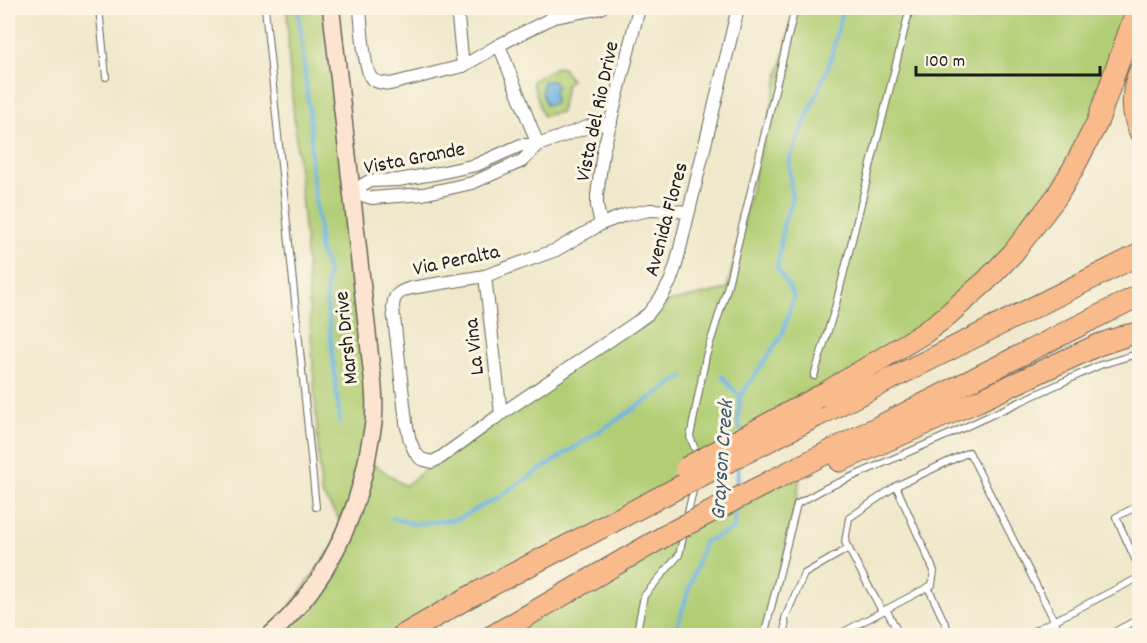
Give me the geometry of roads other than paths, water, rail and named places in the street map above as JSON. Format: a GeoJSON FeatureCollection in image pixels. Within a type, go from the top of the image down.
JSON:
{"type":"FeatureCollection","features":[{"type":"Feature","properties":{"kind":"highway"},"geometry":{"type":"LineString","coordinates":[[402,636],[684,477],[817,386],[924,333],[944,318],[1013,253],[1057,196],[1097,123],[1136,8]]}},
{"type":"Feature","properties":{"kind":"highway"},"geometry":{"type":"LineString","coordinates":[[1140,71],[1135,80],[1133,102],[1136,124],[1140,132]]}},
{"type":"Feature","properties":{"kind":"highway"},"geometry":{"type":"LineString","coordinates":[[684,477],[815,417],[1140,254]]}},
{"type":"Feature","properties":{"kind":"highway"},"geometry":{"type":"LineString","coordinates":[[492,636],[670,533],[775,479],[802,470],[1140,295]]}},
{"type":"Feature","properties":{"kind":"highway"},"geometry":{"type":"LineString","coordinates":[[802,470],[815,472],[978,401],[1098,345],[1128,334],[1140,333]]}},
{"type":"Feature","properties":{"kind":"street","name":"Marsh Drive"},"geometry":{"type":"LineString","coordinates":[[269,636],[306,597],[329,564],[346,529],[368,460],[374,415],[373,382],[331,8]]}},
{"type":"Feature","properties":{"kind":"street"},"geometry":{"type":"LineString","coordinates":[[360,8],[369,75],[373,80],[390,84],[464,66],[554,12],[601,8]]}},
{"type":"Feature","properties":{"kind":"street"},"geometry":{"type":"LineString","coordinates":[[457,8],[464,66]]}},
{"type":"Feature","properties":{"kind":"street","name":"Vista del Rio Drive"},"geometry":{"type":"LineString","coordinates":[[601,224],[597,195],[603,152],[639,8]]}},
{"type":"Feature","properties":{"kind":"street","name":"Avenida Flores"},"geometry":{"type":"LineString","coordinates":[[426,461],[432,462],[440,458],[648,314],[662,296],[676,265],[738,8]]}},
{"type":"Feature","properties":{"kind":"street"},"geometry":{"type":"LineString","coordinates":[[499,45],[538,145]]}},
{"type":"Feature","properties":{"kind":"street","name":"Vista Grande"},"geometry":{"type":"LineString","coordinates":[[351,192],[369,181],[398,180],[476,165],[521,145],[538,145],[590,126],[611,123]]}},
{"type":"Feature","properties":{"kind":"street","name":"Vista Grande"},"geometry":{"type":"LineString","coordinates":[[351,192],[372,198],[423,194],[472,183],[522,161],[538,145]]}},
{"type":"Feature","properties":{"kind":"street","name":"Via Peralta"},"geometry":{"type":"LineString","coordinates":[[426,461],[415,452],[406,422],[393,309],[393,301],[397,294],[402,291],[485,276],[556,250],[601,224],[626,216],[650,210],[689,213]]}},
{"type":"Feature","properties":{"kind":"street","name":"La Vina"},"geometry":{"type":"LineString","coordinates":[[485,276],[501,414]]}},
{"type":"Feature","properties":{"kind":"lane"},"geometry":{"type":"LineString","coordinates":[[99,8],[106,77]]}},
{"type":"Feature","properties":{"kind":"lane"},"geometry":{"type":"LineString","coordinates":[[265,8],[316,507]]}},
{"type":"Feature","properties":{"kind":"lane"},"geometry":{"type":"LineString","coordinates":[[636,636],[644,596],[679,555],[700,460],[690,437],[706,356],[727,289],[795,8]]}},
{"type":"Feature","properties":{"kind":"lane"},"geometry":{"type":"LineString","coordinates":[[817,386],[910,8]]}},
{"type":"Feature","properties":{"kind":"lane"},"geometry":{"type":"LineString","coordinates":[[764,636],[797,504],[824,489],[1100,365],[1140,353]]}},
{"type":"Feature","properties":{"kind":"lane"},"geometry":{"type":"LineString","coordinates":[[900,636],[845,542],[849,518],[896,486],[969,452],[1062,636]]}},
{"type":"Feature","properties":{"kind":"lane"},"geometry":{"type":"LineString","coordinates":[[836,636],[932,585],[934,571],[896,486]]}},
{"type":"Feature","properties":{"kind":"lane"},"geometry":{"type":"LineString","coordinates":[[1140,506],[1116,517],[1140,570]]}},
{"type":"Feature","properties":{"kind":"lane"},"geometry":{"type":"LineString","coordinates":[[786,636],[785,618],[804,574],[849,549]]}},
{"type":"Feature","properties":{"kind":"lane"},"geometry":{"type":"LineString","coordinates":[[1024,636],[1140,577]]}},
{"type":"Feature","properties":{"kind":"lane"},"geometry":{"type":"LineString","coordinates":[[928,587],[951,636]]}},
{"type":"Feature","properties":{"kind":"lane"},"geometry":{"type":"LineString","coordinates":[[1107,636],[1140,618]]}},
{"type":"Feature","properties":{"kind":"water"},"geometry":{"type":"Polygon","coordinates":[[[543,81],[553,81],[557,87],[554,90],[555,103],[546,105],[542,93],[543,81]]]}},
{"type":"Feature","properties":{"kind":"waterway"},"geometry":{"type":"LineString","coordinates":[[298,8],[311,128],[311,165],[319,229],[319,249],[328,271],[326,295],[340,423]]}},
{"type":"Feature","properties":{"kind":"waterway","name":"Grayson Creek"},"geometry":{"type":"LineString","coordinates":[[741,430],[738,423],[740,397],[782,335],[794,296],[777,267],[784,222],[792,202],[789,160],[830,62],[843,8]]}},
{"type":"Feature","properties":{"kind":"waterway"},"geometry":{"type":"LineString","coordinates":[[392,518],[414,524],[458,519],[500,496],[684,376]]}},
{"type":"Feature","properties":{"kind":"waterway"},"geometry":{"type":"LineString","coordinates":[[722,376],[740,397]]}},
{"type":"Feature","properties":{"kind":"waterway","name":"Grayson Creek"},"geometry":{"type":"LineString","coordinates":[[736,492],[739,463]]}},
{"type":"Feature","properties":{"kind":"waterway","name":"Grayson Creek"},"geometry":{"type":"LineString","coordinates":[[674,636],[704,542],[734,529],[735,508]]}}]}
